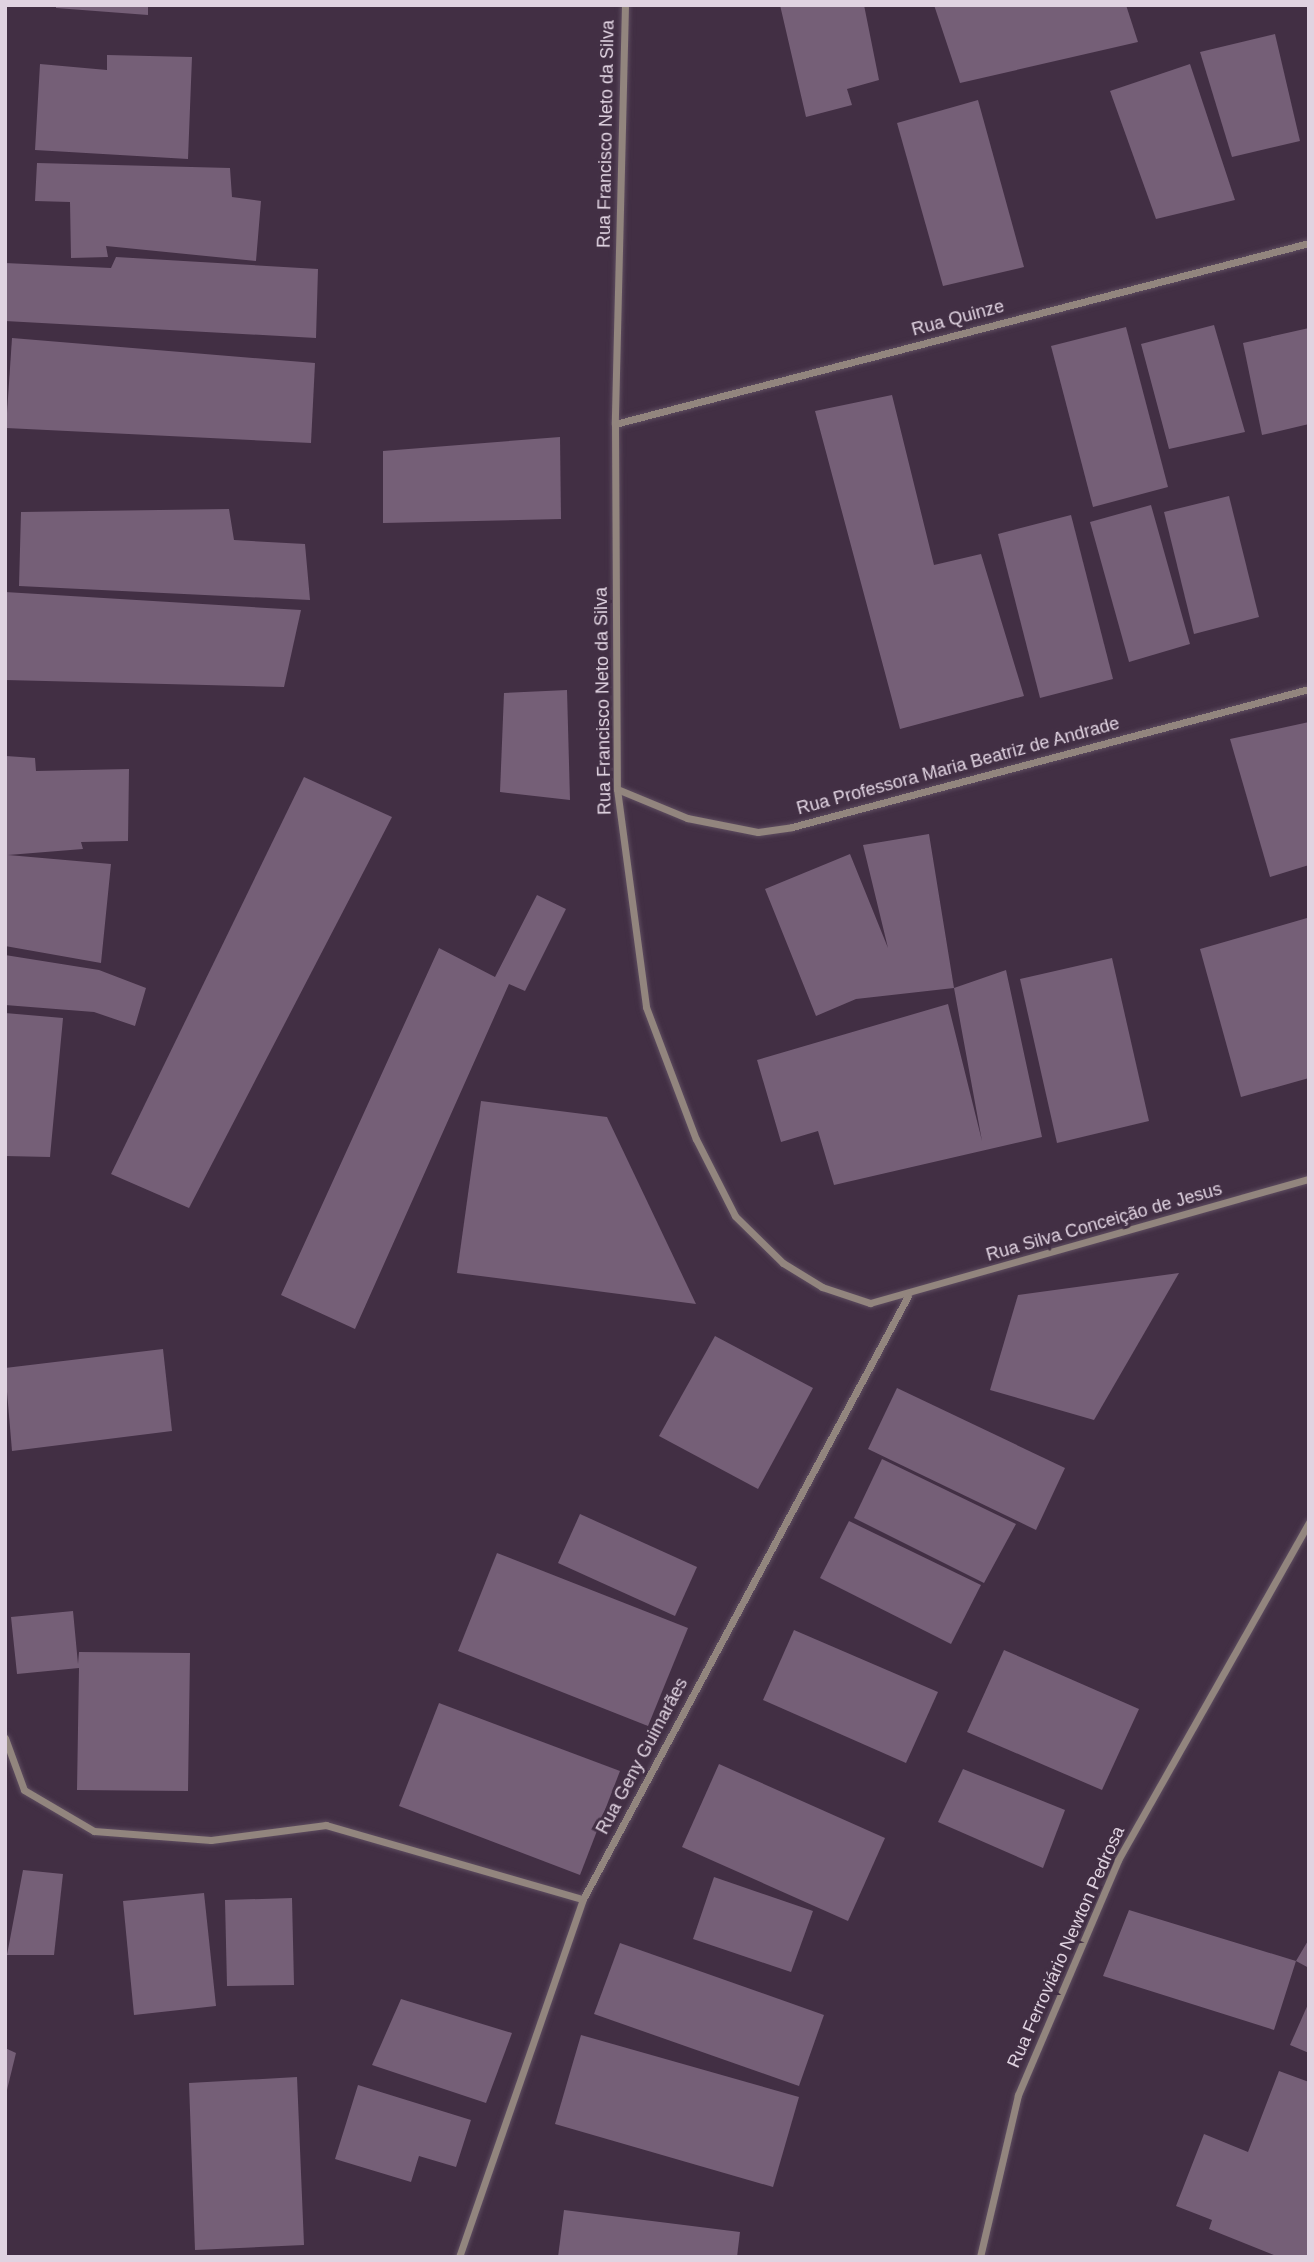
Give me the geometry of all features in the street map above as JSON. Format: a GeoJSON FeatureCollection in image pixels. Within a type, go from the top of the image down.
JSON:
{"type":"FeatureCollection","features":[{"type":"Feature","properties":{"kind":"street","name":"Rua Francisco Neto da Silva"},"geometry":{"type":"LineString","coordinates":[[625,5],[615,424],[617,789],[646,1007],[696,1139],[735,1216],[783,1263],[822,1287],[870,1303],[908,1296]]}},
{"type":"Feature","properties":{"kind":"street","name":"Rua Quinze"},"geometry":{"type":"LineString","coordinates":[[615,424],[1309,243]]}},
{"type":"Feature","properties":{"kind":"street","name":"Rua Professora Maria Beatriz de Andrade"},"geometry":{"type":"LineString","coordinates":[[617,789],[698,821],[758,832],[792,827],[1309,689]]}},
{"type":"Feature","properties":{"kind":"street","name":"Rua Silva Conceição de Jesus"},"geometry":{"type":"LineString","coordinates":[[908,1296],[1309,1179]]}},
{"type":"Feature","properties":{"kind":"street","name":"Rua Geny Guimarães"},"geometry":{"type":"LineString","coordinates":[[459,2257],[583,1899],[908,1296]]}},
{"type":"Feature","properties":{"kind":"street","name":"Rua Ferroviário Newton Pedrosa"},"geometry":{"type":"LineString","coordinates":[[980,2257],[1018,2095],[1118,1860],[1309,1522]]}},
{"type":"Feature","properties":{"kind":"street"},"geometry":{"type":"LineString","coordinates":[[5,1738],[24,1790],[94,1831],[211,1840],[326,1825],[583,1899]]}},
{"type":"Feature","properties":{"kind":"building"},"geometry":{"type":"Polygon","coordinates":[[[56,5],[148,5],[148,15],[56,8],[56,5]]]}},
{"type":"Feature","properties":{"kind":"building"},"geometry":{"type":"Polygon","coordinates":[[[780,5],[864,5],[879,80],[847,89],[852,105],[806,117],[780,5]]]}},
{"type":"Feature","properties":{"kind":"building"},"geometry":{"type":"Polygon","coordinates":[[[934,5],[1126,5],[1138,42],[960,83],[934,5]]]}},
{"type":"Feature","properties":{"kind":"building"},"geometry":{"type":"Polygon","coordinates":[[[1275,34],[1300,141],[1232,157],[1200,52],[1275,34]]]}},
{"type":"Feature","properties":{"kind":"building"},"geometry":{"type":"Polygon","coordinates":[[[107,55],[192,57],[188,159],[35,150],[40,64],[107,70],[107,55]]]}},
{"type":"Feature","properties":{"kind":"building"},"geometry":{"type":"Polygon","coordinates":[[[1190,64],[1235,200],[1156,219],[1110,91],[1190,64]]]}},
{"type":"Feature","properties":{"kind":"building"},"geometry":{"type":"Polygon","coordinates":[[[978,100],[1024,267],[943,286],[897,123],[978,100]]]}},
{"type":"Feature","properties":{"kind":"building"},"geometry":{"type":"Polygon","coordinates":[[[37,163],[230,168],[232,197],[261,201],[256,261],[106,246],[108,257],[71,258],[70,202],[35,201],[37,163]]]}},
{"type":"Feature","properties":{"kind":"building"},"geometry":{"type":"Polygon","coordinates":[[[116,257],[318,269],[316,338],[5,321],[5,263],[111,268],[116,257]]]}},
{"type":"Feature","properties":{"kind":"building"},"geometry":{"type":"Polygon","coordinates":[[[1214,325],[1245,432],[1169,449],[1141,344],[1214,325]]]}},
{"type":"Feature","properties":{"kind":"building"},"geometry":{"type":"Polygon","coordinates":[[[1126,327],[1168,487],[1093,507],[1051,346],[1126,327]]]}},
{"type":"Feature","properties":{"kind":"building"},"geometry":{"type":"Polygon","coordinates":[[[1309,328],[1309,424],[1262,435],[1243,343],[1309,328]]]}},
{"type":"Feature","properties":{"kind":"building"},"geometry":{"type":"Polygon","coordinates":[[[12,338],[315,363],[311,443],[6,428],[12,338]]]}},
{"type":"Feature","properties":{"kind":"building"},"geometry":{"type":"Polygon","coordinates":[[[892,395],[934,565],[981,554],[1024,696],[900,729],[815,411],[892,395]]]}},
{"type":"Feature","properties":{"kind":"building"},"geometry":{"type":"Polygon","coordinates":[[[560,437],[561,519],[383,523],[383,451],[560,437]]]}},
{"type":"Feature","properties":{"kind":"building"},"geometry":{"type":"Polygon","coordinates":[[[1229,496],[1259,617],[1194,634],[1164,512],[1229,496]]]}},
{"type":"Feature","properties":{"kind":"building"},"geometry":{"type":"Polygon","coordinates":[[[1151,505],[1190,644],[1129,662],[1090,522],[1151,505]]]}},
{"type":"Feature","properties":{"kind":"building"},"geometry":{"type":"Polygon","coordinates":[[[229,509],[234,540],[305,544],[310,600],[19,586],[21,512],[229,509]]]}},
{"type":"Feature","properties":{"kind":"building"},"geometry":{"type":"Polygon","coordinates":[[[1071,515],[1113,679],[1040,698],[998,534],[1071,515]]]}},
{"type":"Feature","properties":{"kind":"building"},"geometry":{"type":"Polygon","coordinates":[[[5,592],[301,610],[284,687],[5,680],[5,592]]]}},
{"type":"Feature","properties":{"kind":"building"},"geometry":{"type":"Polygon","coordinates":[[[567,690],[570,800],[500,792],[504,693],[567,690]]]}},
{"type":"Feature","properties":{"kind":"building"},"geometry":{"type":"Polygon","coordinates":[[[1309,722],[1309,865],[1270,877],[1230,739],[1309,722]]]}},
{"type":"Feature","properties":{"kind":"building"},"geometry":{"type":"Polygon","coordinates":[[[6,756],[35,758],[36,771],[129,769],[128,841],[81,842],[83,849],[8,855],[111,864],[101,963],[5,946],[6,756]]]}},
{"type":"Feature","properties":{"kind":"building"},"geometry":{"type":"Polygon","coordinates":[[[304,777],[392,817],[189,1208],[111,1174],[304,777]]]}},
{"type":"Feature","properties":{"kind":"building"},"geometry":{"type":"Polygon","coordinates":[[[929,834],[954,988],[856,999],[816,1016],[765,889],[850,854],[888,948],[863,845],[929,834]]]}},
{"type":"Feature","properties":{"kind":"building"},"geometry":{"type":"Polygon","coordinates":[[[537,895],[566,909],[525,991],[509,984],[355,1329],[281,1295],[439,948],[495,977],[537,895]]]}},
{"type":"Feature","properties":{"kind":"building"},"geometry":{"type":"Polygon","coordinates":[[[1307,918],[1309,1078],[1241,1097],[1200,949],[1307,918]]]}},
{"type":"Feature","properties":{"kind":"building"},"geometry":{"type":"Polygon","coordinates":[[[5,955],[99,970],[146,988],[135,1026],[94,1012],[5,1005],[5,955]]]}},
{"type":"Feature","properties":{"kind":"building"},"geometry":{"type":"Polygon","coordinates":[[[1112,958],[1149,1121],[1057,1143],[1020,979],[1112,958]]]}},
{"type":"Feature","properties":{"kind":"building"},"geometry":{"type":"Polygon","coordinates":[[[1006,970],[1042,1137],[834,1185],[818,1131],[781,1142],[757,1060],[948,1004],[982,1141],[954,988],[1006,970]]]}},
{"type":"Feature","properties":{"kind":"building"},"geometry":{"type":"Polygon","coordinates":[[[5,1013],[63,1018],[50,1157],[5,1156],[5,1013]]]}},
{"type":"Feature","properties":{"kind":"building"},"geometry":{"type":"Polygon","coordinates":[[[481,1101],[607,1117],[696,1304],[457,1273],[481,1101]]]}},
{"type":"Feature","properties":{"kind":"building"},"geometry":{"type":"Polygon","coordinates":[[[1179,1273],[1094,1420],[990,1390],[1018,1295],[1179,1273]]]}},
{"type":"Feature","properties":{"kind":"building"},"geometry":{"type":"Polygon","coordinates":[[[715,1336],[813,1388],[758,1489],[659,1436],[715,1336]]]}},
{"type":"Feature","properties":{"kind":"building"},"geometry":{"type":"Polygon","coordinates":[[[163,1349],[172,1431],[12,1451],[5,1368],[163,1349]]]}},
{"type":"Feature","properties":{"kind":"building"},"geometry":{"type":"Polygon","coordinates":[[[897,1388],[1065,1468],[1036,1530],[868,1449],[897,1388]]]}},
{"type":"Feature","properties":{"kind":"building"},"geometry":{"type":"Polygon","coordinates":[[[882,1459],[1016,1524],[984,1583],[854,1518],[882,1459]]]}},
{"type":"Feature","properties":{"kind":"building"},"geometry":{"type":"Polygon","coordinates":[[[580,1514],[697,1567],[675,1616],[558,1563],[580,1514]]]}},
{"type":"Feature","properties":{"kind":"building"},"geometry":{"type":"Polygon","coordinates":[[[849,1521],[981,1585],[951,1644],[820,1578],[849,1521]]]}},
{"type":"Feature","properties":{"kind":"building"},"geometry":{"type":"Polygon","coordinates":[[[497,1553],[688,1628],[648,1726],[458,1651],[497,1553]]]}},
{"type":"Feature","properties":{"kind":"building"},"geometry":{"type":"Polygon","coordinates":[[[73,1611],[78,1664],[79,1652],[190,1653],[188,1791],[77,1790],[79,1668],[17,1674],[11,1617],[73,1611]]]}},
{"type":"Feature","properties":{"kind":"building"},"geometry":{"type":"Polygon","coordinates":[[[794,1630],[938,1692],[906,1763],[763,1700],[794,1630]]]}},
{"type":"Feature","properties":{"kind":"building"},"geometry":{"type":"Polygon","coordinates":[[[1004,1650],[1139,1709],[1102,1790],[967,1732],[1004,1650]]]}},
{"type":"Feature","properties":{"kind":"building"},"geometry":{"type":"Polygon","coordinates":[[[439,1703],[620,1771],[580,1875],[399,1806],[439,1703]]]}},
{"type":"Feature","properties":{"kind":"building"},"geometry":{"type":"Polygon","coordinates":[[[719,1764],[885,1838],[848,1921],[682,1847],[719,1764]]]}},
{"type":"Feature","properties":{"kind":"building"},"geometry":{"type":"Polygon","coordinates":[[[963,1769],[1065,1810],[1043,1868],[938,1822],[963,1769]]]}},
{"type":"Feature","properties":{"kind":"building"},"geometry":{"type":"Polygon","coordinates":[[[23,1870],[63,1874],[54,1955],[7,1955],[23,1870]]]}},
{"type":"Feature","properties":{"kind":"building"},"geometry":{"type":"Polygon","coordinates":[[[714,1877],[813,1911],[791,1972],[693,1939],[714,1877]]]}},
{"type":"Feature","properties":{"kind":"building"},"geometry":{"type":"Polygon","coordinates":[[[204,1893],[216,2006],[134,2015],[123,1901],[204,1893]]]}},
{"type":"Feature","properties":{"kind":"building"},"geometry":{"type":"Polygon","coordinates":[[[292,1898],[294,1985],[227,1986],[225,1900],[292,1898]]]}},
{"type":"Feature","properties":{"kind":"building"},"geometry":{"type":"Polygon","coordinates":[[[1129,1910],[1296,1961],[1274,2030],[1103,1976],[1129,1910]]]}},
{"type":"Feature","properties":{"kind":"building"},"geometry":{"type":"Polygon","coordinates":[[[1309,1939],[1309,1968],[1296,1961],[1309,1939]]]}},
{"type":"Feature","properties":{"kind":"building"},"geometry":{"type":"Polygon","coordinates":[[[620,1943],[824,2015],[799,2086],[594,2014],[620,1943]]]}},
{"type":"Feature","properties":{"kind":"building"},"geometry":{"type":"Polygon","coordinates":[[[401,1999],[512,2033],[486,2103],[372,2065],[401,1999]]]}},
{"type":"Feature","properties":{"kind":"building"},"geometry":{"type":"Polygon","coordinates":[[[1309,2002],[1309,2053],[1290,2045],[1309,2002]]]}},
{"type":"Feature","properties":{"kind":"building"},"geometry":{"type":"Polygon","coordinates":[[[581,2035],[799,2097],[773,2187],[555,2124],[581,2035]]]}},
{"type":"Feature","properties":{"kind":"building"},"geometry":{"type":"Polygon","coordinates":[[[5,2048],[16,2053],[6,2094],[5,2094],[5,2048]]]}},
{"type":"Feature","properties":{"kind":"building"},"geometry":{"type":"Polygon","coordinates":[[[1279,2071],[1309,2082],[1309,2257],[1279,2257],[1209,2229],[1212,2220],[1176,2206],[1204,2134],[1248,2152],[1279,2071]]]}},
{"type":"Feature","properties":{"kind":"building"},"geometry":{"type":"Polygon","coordinates":[[[297,2077],[304,2245],[195,2250],[189,2083],[297,2077]]]}},
{"type":"Feature","properties":{"kind":"building"},"geometry":{"type":"Polygon","coordinates":[[[358,2085],[471,2120],[456,2167],[419,2156],[411,2182],[335,2159],[358,2085]]]}},
{"type":"Feature","properties":{"kind":"building"},"geometry":{"type":"Polygon","coordinates":[[[564,2210],[740,2232],[737,2257],[558,2257],[564,2210]]]}}]}
